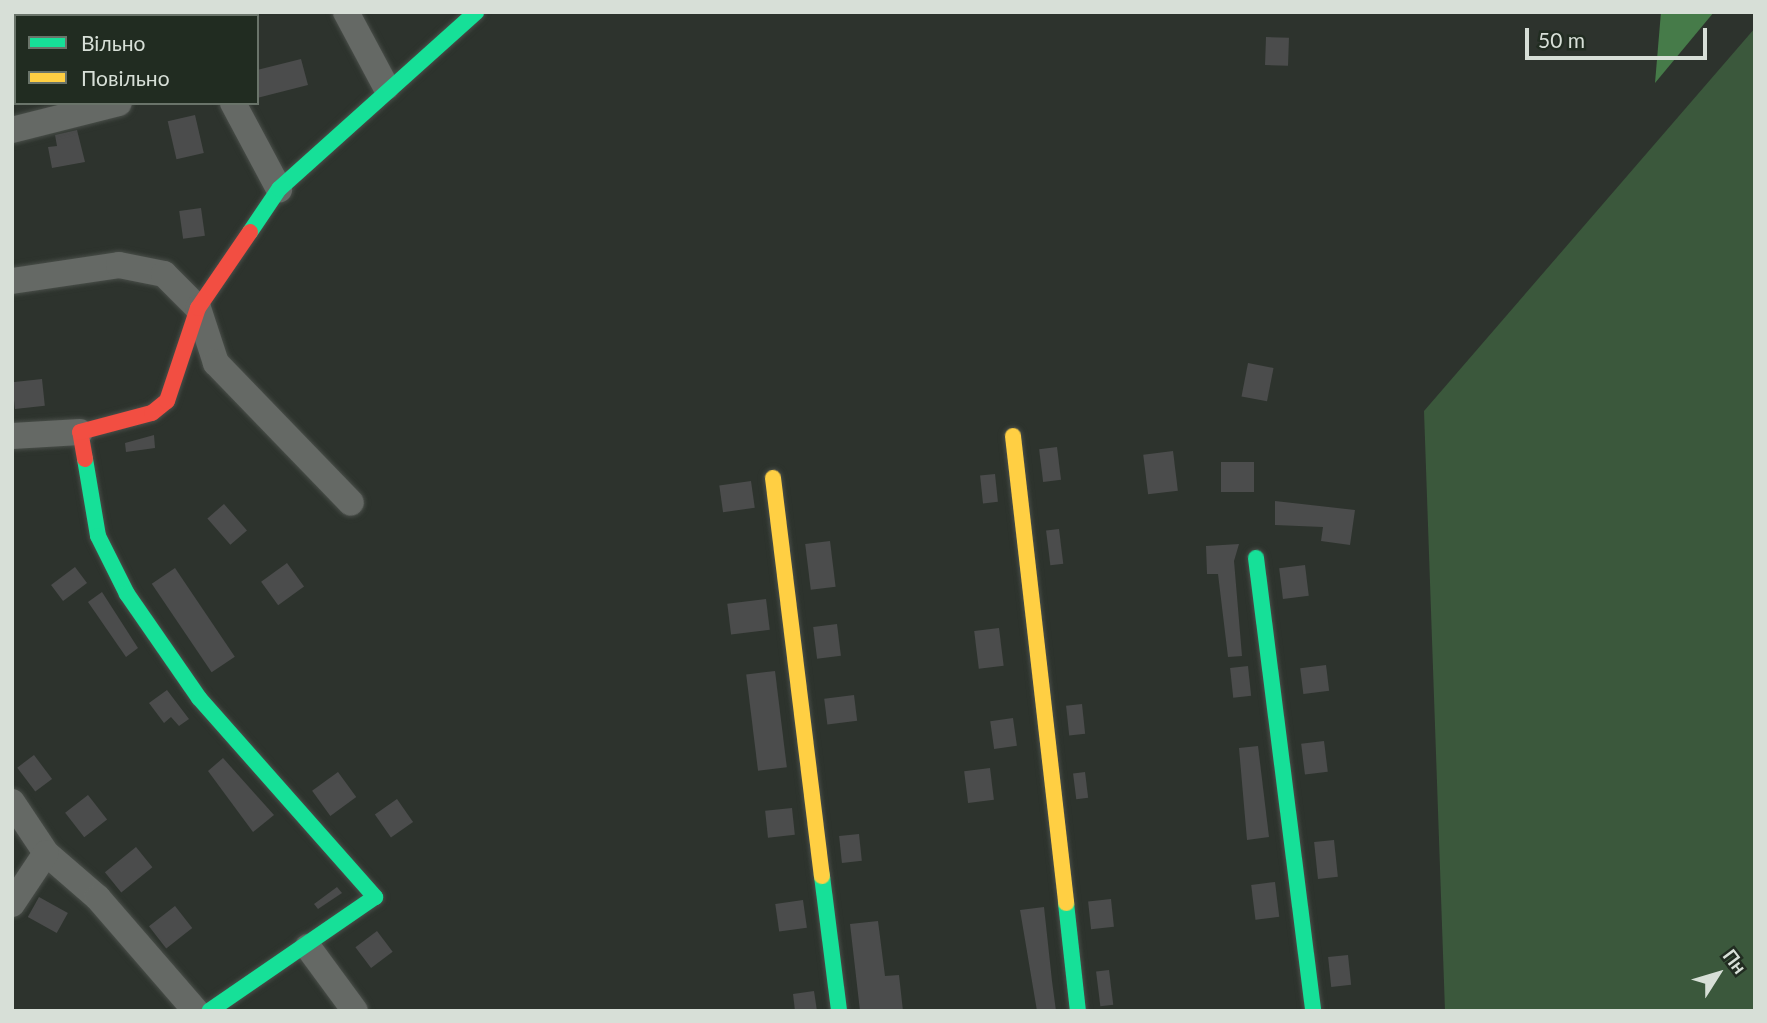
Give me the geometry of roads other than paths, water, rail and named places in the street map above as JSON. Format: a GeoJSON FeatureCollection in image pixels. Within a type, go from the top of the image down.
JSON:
{"type":"FeatureCollection","features":[{"type":"Feature","properties":{"kind":"street"},"geometry":{"type":"LineString","coordinates":[[346,12],[386,87]]}},
{"type":"Feature","properties":{"kind":"street"},"geometry":{"type":"LineString","coordinates":[[12,436],[80,432],[152,413],[167,401],[198,308],[279,190],[386,87],[475,12]]}},
{"type":"Feature","properties":{"kind":"street"},"geometry":{"type":"LineString","coordinates":[[12,130],[111,105]]}},
{"type":"Feature","properties":{"kind":"street"},"geometry":{"type":"LineString","coordinates":[[234,105],[279,190]]}},
{"type":"Feature","properties":{"kind":"street"},"geometry":{"type":"LineString","coordinates":[[12,281],[118,265],[164,274],[198,308],[216,363],[351,503]]}},
{"type":"Feature","properties":{"kind":"street"},"geometry":{"type":"LineString","coordinates":[[80,432],[98,536],[127,594],[198,698],[375,897],[308,947],[209,1011]]}},
{"type":"Feature","properties":{"kind":"street"},"geometry":{"type":"LineString","coordinates":[[1013,436],[1078,1011]]}},
{"type":"Feature","properties":{"kind":"street"},"geometry":{"type":"LineString","coordinates":[[773,478],[839,1011]]}},
{"type":"Feature","properties":{"kind":"street"},"geometry":{"type":"LineString","coordinates":[[1256,558],[1313,1011]]}},
{"type":"Feature","properties":{"kind":"street"},"geometry":{"type":"LineString","coordinates":[[12,802],[46,853],[98,898],[195,1011]]}},
{"type":"Feature","properties":{"kind":"street"},"geometry":{"type":"LineString","coordinates":[[12,904],[46,853]]}},
{"type":"Feature","properties":{"kind":"street"},"geometry":{"type":"LineString","coordinates":[[308,947],[355,1011]]}}]}
